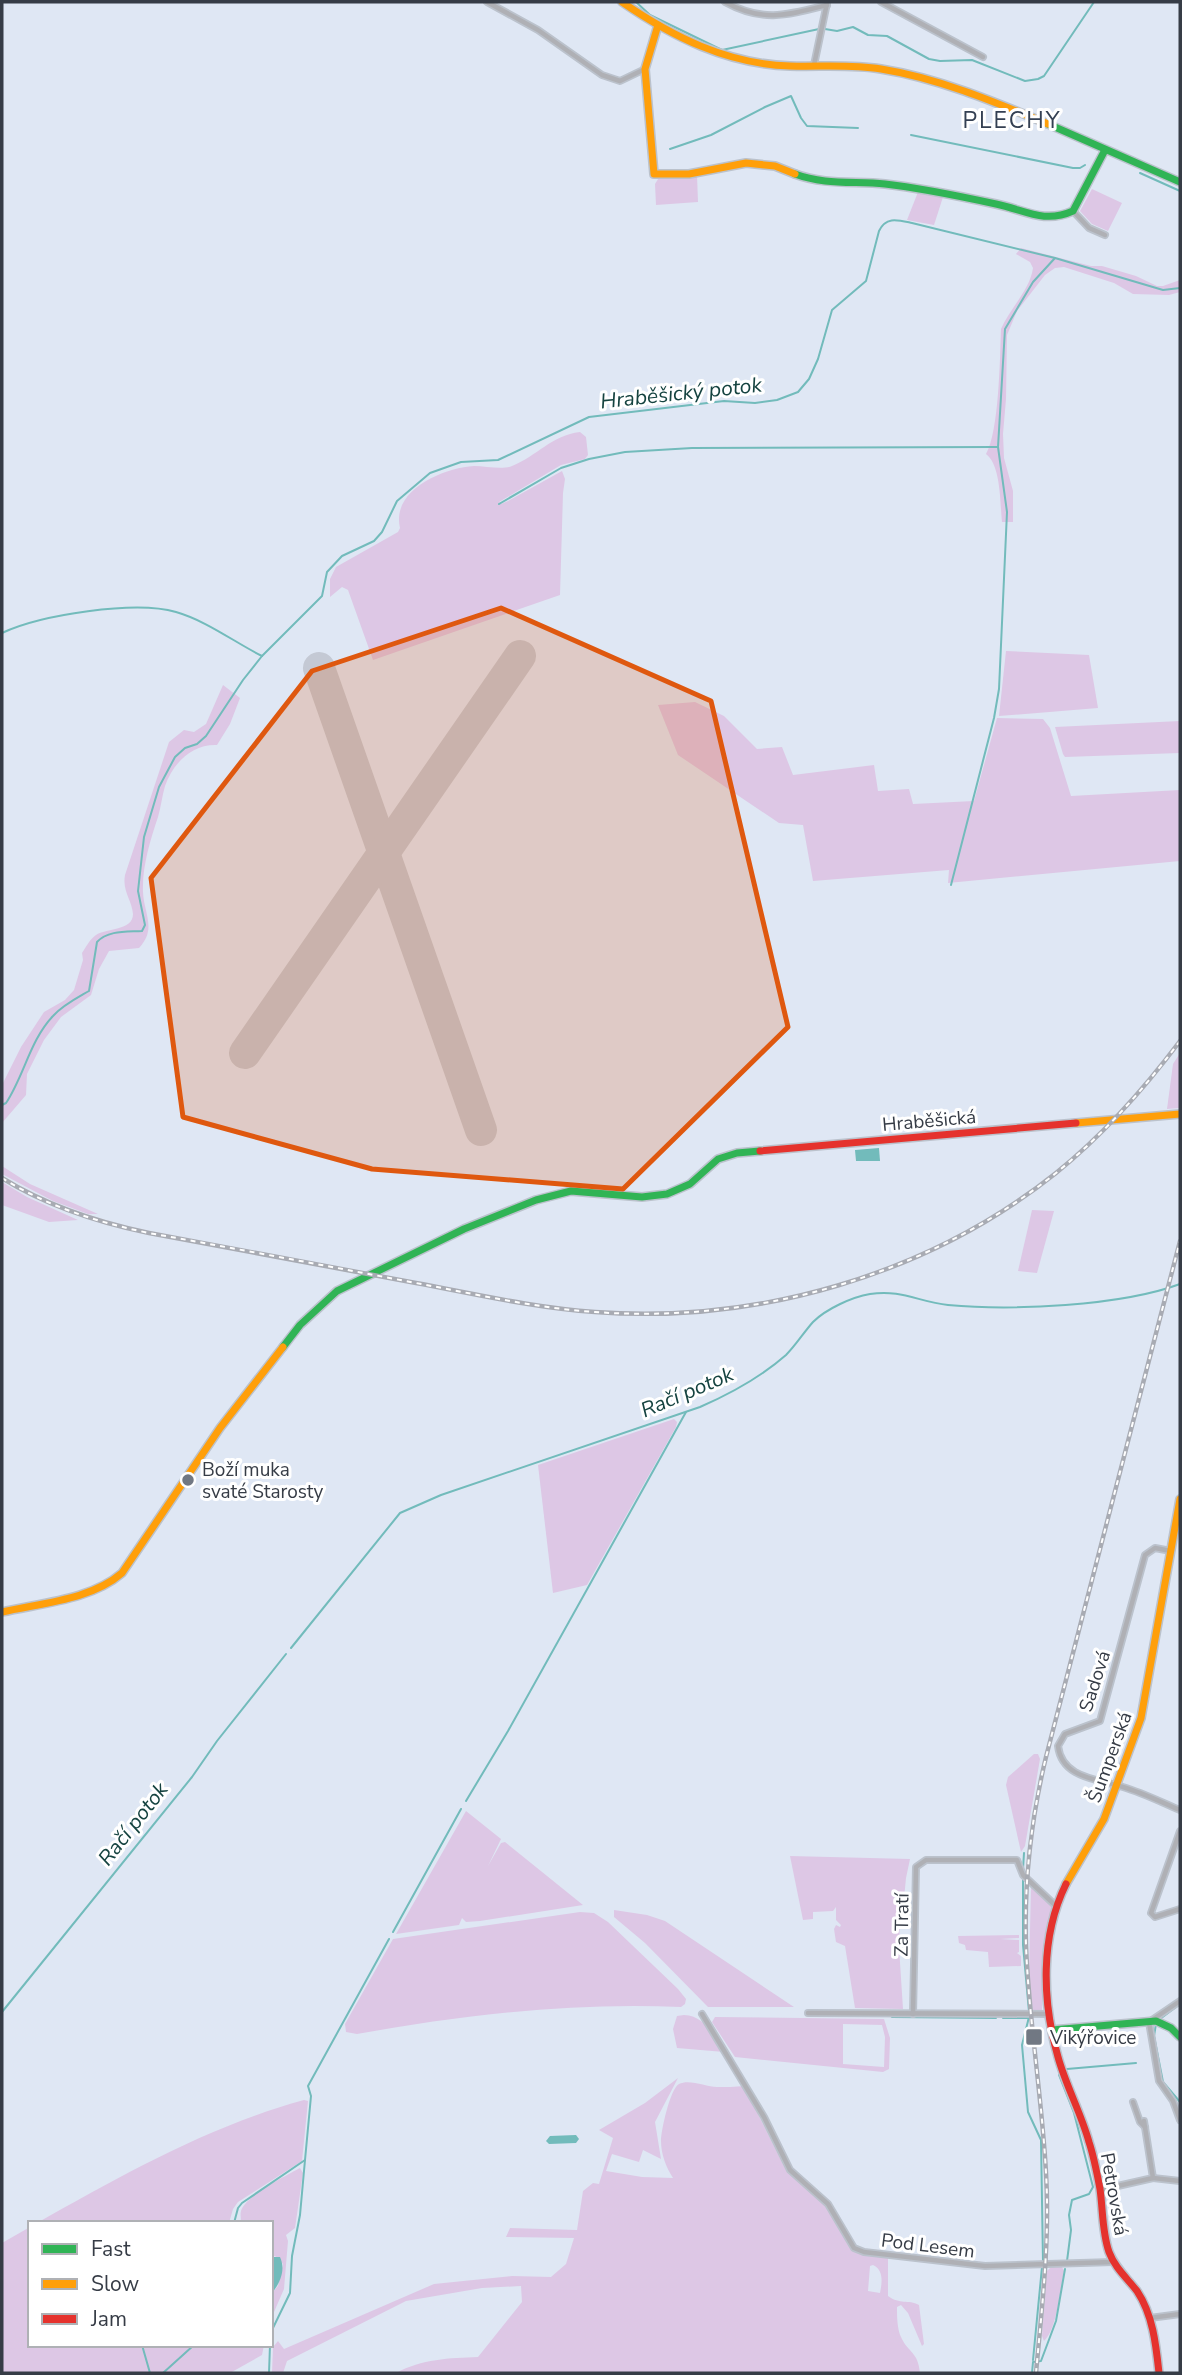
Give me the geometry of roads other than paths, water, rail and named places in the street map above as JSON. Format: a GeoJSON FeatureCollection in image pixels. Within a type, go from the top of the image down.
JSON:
{"type":"FeatureCollection","features":[{"type":"Feature","properties":{"kind":"street"},"geometry":{"type":"LineString","coordinates":[[487,2],[538,30],[602,75],[620,81],[645,69]]}},
{"type":"Feature","properties":{"kind":"street"},"geometry":{"type":"LineString","coordinates":[[622,2],[658,26],[726,57],[786,66],[855,65],[892,71],[958,89],[1180,182]]}},
{"type":"Feature","properties":{"kind":"street"},"geometry":{"type":"LineString","coordinates":[[725,2],[744,11],[776,16],[794,15],[827,3]]}},
{"type":"Feature","properties":{"kind":"street"},"geometry":{"type":"LineString","coordinates":[[881,2],[983,57]]}},
{"type":"Feature","properties":{"kind":"street"},"geometry":{"type":"LineString","coordinates":[[814,65],[827,3]]}},
{"type":"Feature","properties":{"kind":"street"},"geometry":{"type":"LineString","coordinates":[[658,26],[645,69],[654,174],[689,174],[746,163],[775,166],[814,181],[883,184],[920,189],[998,204],[1050,218],[1073,211],[1105,150]]}},
{"type":"Feature","properties":{"kind":"street"},"geometry":{"type":"LineString","coordinates":[[1073,211],[1089,228],[1104,234]]}},
{"type":"Feature","properties":{"kind":"street","name":"Hraběšická"},"geometry":{"type":"LineString","coordinates":[[2,1612],[91,1592],[113,1581],[135,1556],[228,1418],[311,1312],[337,1292],[489,1218],[556,1194],[579,1191],[655,1196],[667,1194],[690,1184],[718,1159],[737,1153],[1180,1114]]}},
{"type":"Feature","properties":{"kind":"street","name":"Šumperská"},"geometry":{"type":"LineString","coordinates":[[1048,2014],[1048,1941],[1056,1906],[1104,1819],[1144,1706],[1180,1500]]}},
{"type":"Feature","properties":{"kind":"street","name":"Sadová"},"geometry":{"type":"LineString","coordinates":[[1117,1785],[1080,1776],[1061,1757],[1058,1746],[1065,1734],[1100,1721],[1145,1555],[1155,1548],[1171,1551]]}},
{"type":"Feature","properties":{"kind":"street"},"geometry":{"type":"LineString","coordinates":[[1117,1785],[1180,1810]]}},
{"type":"Feature","properties":{"kind":"street"},"geometry":{"type":"LineString","coordinates":[[1178,1911],[1155,1917],[1151,1913],[1180,1831]]}},
{"type":"Feature","properties":{"kind":"street","name":"Za Tratí"},"geometry":{"type":"LineString","coordinates":[[913,2014],[916,1867],[920,1862],[1017,1860],[1023,1875],[1056,1906]]}},
{"type":"Feature","properties":{"kind":"street"},"geometry":{"type":"LineString","coordinates":[[1052,2030],[1155,2021],[1180,2001]]}},
{"type":"Feature","properties":{"kind":"street"},"geometry":{"type":"LineString","coordinates":[[808,2013],[1048,2014]]}},
{"type":"Feature","properties":{"kind":"street","name":"Pod Lesem"},"geometry":{"type":"LineString","coordinates":[[702,2014],[764,2117],[788,2167],[834,2210],[854,2248],[864,2252],[963,2265],[1113,2262]]}},
{"type":"Feature","properties":{"kind":"street","name":"Petrovská"},"geometry":{"type":"LineString","coordinates":[[1048,2014],[1058,2058],[1089,2141],[1100,2190],[1104,2234],[1113,2262],[1138,2293],[1150,2318],[1159,2373]]}},
{"type":"Feature","properties":{"kind":"street"},"geometry":{"type":"LineString","coordinates":[[1155,2021],[1180,2037]]}},
{"type":"Feature","properties":{"kind":"street"},"geometry":{"type":"LineString","coordinates":[[1155,2021],[1158,2081],[1173,2101],[1180,2120]]}},
{"type":"Feature","properties":{"kind":"street"},"geometry":{"type":"LineString","coordinates":[[1133,2102],[1140,2122],[1146,2127]]}},
{"type":"Feature","properties":{"kind":"street"},"geometry":{"type":"LineString","coordinates":[[1144,2121],[1153,2178]]}},
{"type":"Feature","properties":{"kind":"street"},"geometry":{"type":"LineString","coordinates":[[1100,2190],[1153,2178],[1180,2181]]}},
{"type":"Feature","properties":{"kind":"street"},"geometry":{"type":"LineString","coordinates":[[1150,2318],[1180,2314]]}},
{"type":"Feature","properties":{"kind":"waterway"},"geometry":{"type":"LineString","coordinates":[[636,2],[650,15],[722,50],[819,29]]}},
{"type":"Feature","properties":{"kind":"waterway"},"geometry":{"type":"LineString","coordinates":[[825,29],[837,31],[853,27],[868,35],[887,36],[929,59],[972,60],[1025,81],[1044,76],[1094,2]]}},
{"type":"Feature","properties":{"kind":"waterway"},"geometry":{"type":"LineString","coordinates":[[670,149],[711,135],[791,96],[807,126],[858,128]]}},
{"type":"Feature","properties":{"kind":"waterway"},"geometry":{"type":"LineString","coordinates":[[911,135],[1073,168],[1085,165]]}},
{"type":"Feature","properties":{"kind":"waterway"},"geometry":{"type":"LineString","coordinates":[[1140,173],[1180,191]]}},
{"type":"Feature","properties":{"kind":"waterway","name":"Hraběšický potok"},"geometry":{"type":"LineString","coordinates":[[2,1105],[12,1092],[45,1026],[61,1008],[89,991],[97,942],[112,934],[142,931],[145,925],[138,891],[144,837],[159,787],[175,757],[206,736],[262,656],[322,596],[327,572],[342,556],[374,541],[382,532],[397,501],[430,473],[461,462],[498,460],[589,417],[724,401],[755,403],[777,400],[798,392],[809,379],[818,359],[832,310],[866,281],[879,231],[889,221],[912,223],[1055,258],[1163,290],[1180,288]]}},
{"type":"Feature","properties":{"kind":"waterway"},"geometry":{"type":"LineString","coordinates":[[951,885],[999,689],[1007,512],[998,447],[1005,329],[1033,282],[1055,258]]}},
{"type":"Feature","properties":{"kind":"waterway"},"geometry":{"type":"LineString","coordinates":[[499,504],[561,468],[625,452],[692,448],[997,447]]}},
{"type":"Feature","properties":{"kind":"waterway"},"geometry":{"type":"LineString","coordinates":[[2,633],[39,620],[88,611],[158,609],[176,612],[199,621],[262,656]]}},
{"type":"Feature","properties":{"kind":"waterway","name":"Račí potok"},"geometry":{"type":"LineString","coordinates":[[291,1648],[400,1513],[441,1495],[711,1402],[766,1371],[786,1355],[818,1317],[847,1301],[870,1294],[891,1293],[948,1305],[1034,1307],[1097,1302],[1180,1284]]}},
{"type":"Feature","properties":{"kind":"waterway"},"geometry":{"type":"LineString","coordinates":[[466,1801],[686,1412]]}},
{"type":"Feature","properties":{"kind":"waterway","name":"Račí potok"},"geometry":{"type":"LineString","coordinates":[[2,2012],[192,1777],[286,1654]]}},
{"type":"Feature","properties":{"kind":"waterway"},"geometry":{"type":"LineString","coordinates":[[393,1932],[461,1809]]}},
{"type":"Feature","properties":{"kind":"waterway"},"geometry":{"type":"LineString","coordinates":[[1023,1869],[1024,1853]]}},
{"type":"Feature","properties":{"kind":"waterway"},"geometry":{"type":"LineString","coordinates":[[1023,1880],[1023,1945],[1029,2012]]}},
{"type":"Feature","properties":{"kind":"waterway"},"geometry":{"type":"LineString","coordinates":[[235,2221],[242,2203],[305,2160],[311,2096],[308,2086],[389,1939]]}},
{"type":"Feature","properties":{"kind":"waterway"},"geometry":{"type":"LineString","coordinates":[[1160,2019],[1180,2004]]}},
{"type":"Feature","properties":{"kind":"waterway"},"geometry":{"type":"LineString","coordinates":[[892,2017],[996,2018]]}},
{"type":"Feature","properties":{"kind":"waterway"},"geometry":{"type":"LineString","coordinates":[[1029,2017],[1022,2045],[1028,2112],[1041,2140],[1043,2262]]}},
{"type":"Feature","properties":{"kind":"waterway"},"geometry":{"type":"LineString","coordinates":[[1003,2018],[1029,2018]]}},
{"type":"Feature","properties":{"kind":"waterway"},"geometry":{"type":"LineString","coordinates":[[1156,2024],[1154,2036],[1163,2082],[1180,2102]]}},
{"type":"Feature","properties":{"kind":"waterway"},"geometry":{"type":"LineString","coordinates":[[1067,2069],[1136,2063]]}},
{"type":"Feature","properties":{"kind":"waterway"},"geometry":{"type":"LineString","coordinates":[[1059,2075],[1074,2113],[1093,2187],[1089,2194],[1072,2200],[1067,2261]]}},
{"type":"Feature","properties":{"kind":"waterway"},"geometry":{"type":"LineString","coordinates":[[273,2328],[290,2293],[292,2256],[300,2215],[305,2160]]}},
{"type":"Feature","properties":{"kind":"waterway"},"geometry":{"type":"LineString","coordinates":[[1033,2360],[1042,2267]]}},
{"type":"Feature","properties":{"kind":"waterway"},"geometry":{"type":"LineString","coordinates":[[1032,2373],[1033,2362],[1041,2361],[1056,2321],[1065,2269]]}},
{"type":"Feature","properties":{"kind":"waterway"},"geometry":{"type":"LineString","coordinates":[[143,2347],[150,2373]]}},
{"type":"Feature","properties":{"kind":"waterway"},"geometry":{"type":"LineString","coordinates":[[163,2373],[192,2347]]}},
{"type":"Feature","properties":{"kind":"waterway"},"geometry":{"type":"LineString","coordinates":[[269,2373],[270,2347]]}},
{"type":"Feature","properties":{"kind":"railway"},"geometry":{"type":"LineString","coordinates":[[2,1178],[54,1205],[129,1229],[505,1300],[595,1312],[656,1314],[718,1310],[779,1300],[839,1285],[897,1265],[953,1239],[1006,1209],[1056,1173],[1090,1143],[1137,1094],[1180,1041]]}},
{"type":"Feature","properties":{"kind":"railway"},"geometry":{"type":"LineString","coordinates":[[1036,2373],[1045,2273],[1047,2198],[1026,1946],[1027,1874],[1036,1804],[1046,1757],[1180,1241]]}},
{"type":"Feature","properties":{"kind":"place","name":"Boží muka svaté Starosty"},"geometry":{"type":"Point","coordinates":[188,1480]}},
{"type":"Feature","properties":{"kind":"place","name":"Vikýřovice"},"geometry":{"type":"Point","coordinates":[1034,2037]}},
{"type":"Feature","properties":{"kind":"district","name":"PLECHY"},"geometry":{"type":"Point","coordinates":[1012,120]}}]}
